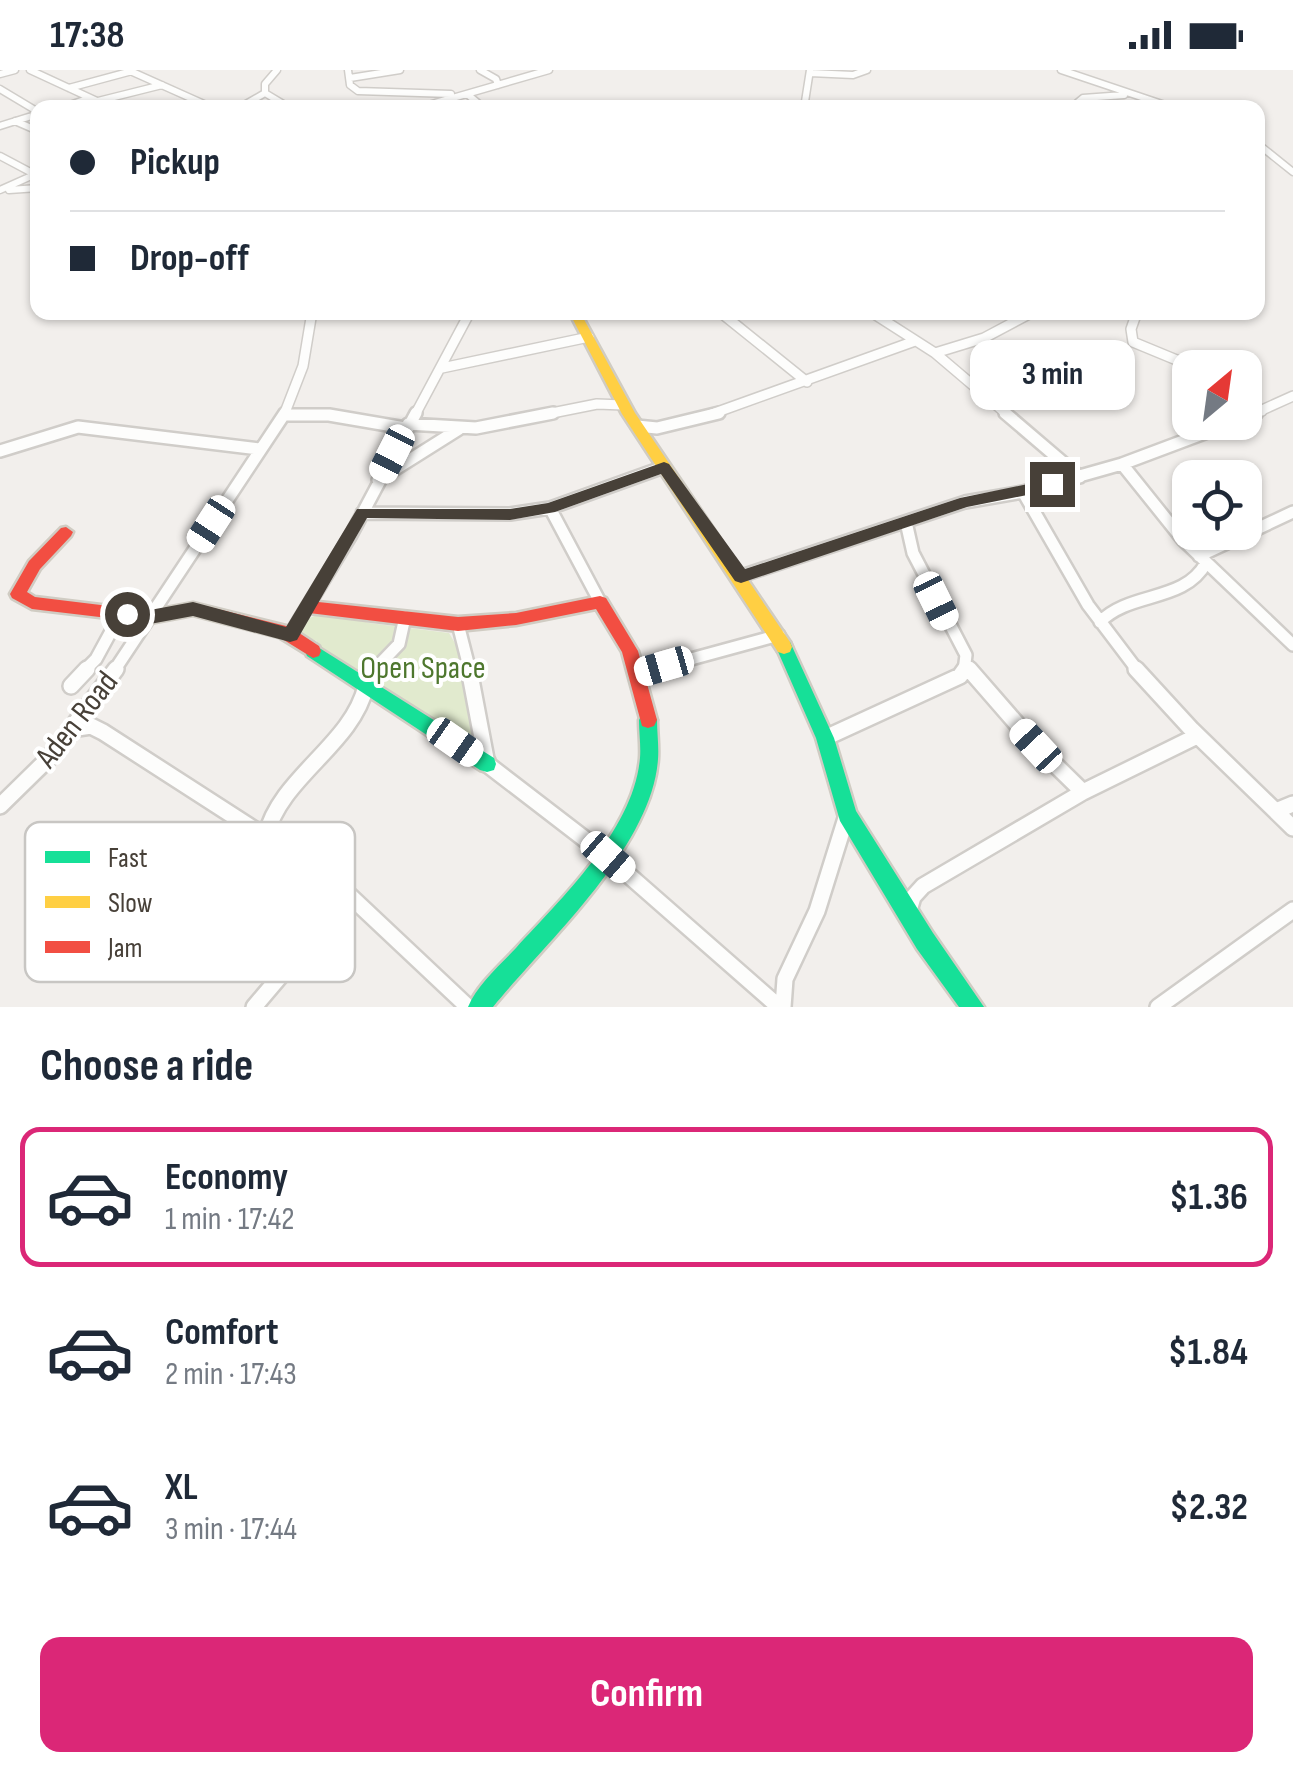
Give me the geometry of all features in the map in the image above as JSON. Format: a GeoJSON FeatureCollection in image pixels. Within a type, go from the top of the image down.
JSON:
{"type":"FeatureCollection","features":[{"type":"Feature","properties":{"kind":"street"},"geometry":{"type":"LineString","coordinates":[[0,74],[15,70]]}},
{"type":"Feature","properties":{"kind":"street"},"geometry":{"type":"LineString","coordinates":[[30,70],[94,100],[163,85]]}},
{"type":"Feature","properties":{"kind":"street"},"geometry":{"type":"LineString","coordinates":[[69,88],[132,70],[196,100]]}},
{"type":"Feature","properties":{"kind":"street"},"geometry":{"type":"LineString","coordinates":[[265,92],[265,84],[277,70]]}},
{"type":"Feature","properties":{"kind":"street"},"geometry":{"type":"LineString","coordinates":[[400,70],[349,74],[354,89],[367,93],[464,95],[472,100]]}},
{"type":"Feature","properties":{"kind":"street"},"geometry":{"type":"LineString","coordinates":[[480,70],[498,85]]}},
{"type":"Feature","properties":{"kind":"street"},"geometry":{"type":"LineString","coordinates":[[446,100],[549,70]]}},
{"type":"Feature","properties":{"kind":"street"},"geometry":{"type":"LineString","coordinates":[[806,100],[810,72],[853,75],[867,70]]}},
{"type":"Feature","properties":{"kind":"street"},"geometry":{"type":"LineString","coordinates":[[1061,70],[1149,100]]}},
{"type":"Feature","properties":{"kind":"street"},"geometry":{"type":"LineString","coordinates":[[0,89],[30,107]]}},
{"type":"Feature","properties":{"kind":"street"},"geometry":{"type":"LineString","coordinates":[[247,100],[265,92]]}},
{"type":"Feature","properties":{"kind":"street"},"geometry":{"type":"LineString","coordinates":[[265,92],[278,100]]}},
{"type":"Feature","properties":{"kind":"street"},"geometry":{"type":"LineString","coordinates":[[1081,100],[1134,95]]}},
{"type":"Feature","properties":{"kind":"street"},"geometry":{"type":"LineString","coordinates":[[0,126],[30,117]]}},
{"type":"Feature","properties":{"kind":"street"},"geometry":{"type":"LineString","coordinates":[[15,121],[30,128]]}},
{"type":"Feature","properties":{"kind":"street"},"geometry":{"type":"LineString","coordinates":[[1265,150],[1293,172]]}},
{"type":"Feature","properties":{"kind":"street"},"geometry":{"type":"LineString","coordinates":[[0,156],[30,170]]}},
{"type":"Feature","properties":{"kind":"street"},"geometry":{"type":"LineString","coordinates":[[0,191],[30,176]]}},
{"type":"Feature","properties":{"kind":"street"},"geometry":{"type":"LineString","coordinates":[[0,191],[30,189]]}},
{"type":"Feature","properties":{"kind":"street","name":"Aden Road"},"geometry":{"type":"LineString","coordinates":[[0,806],[50,758],[72,729],[284,415],[310,338],[311,320]]}},
{"type":"Feature","properties":{"kind":"street"},"geometry":{"type":"LineString","coordinates":[[290,635],[362,513],[466,320]]}},
{"type":"Feature","properties":{"kind":"street"},"geometry":{"type":"LineString","coordinates":[[579,320],[620,399],[646,429],[664,467],[779,635],[825,738],[848,815],[908,914],[972,1007]]}},
{"type":"Feature","properties":{"kind":"street"},"geometry":{"type":"LineString","coordinates":[[730,320],[807,382]]}},
{"type":"Feature","properties":{"kind":"street"},"geometry":{"type":"LineString","coordinates":[[883,320],[935,354],[1080,477]]}},
{"type":"Feature","properties":{"kind":"street"},"geometry":{"type":"LineString","coordinates":[[935,354],[984,338],[1018,320]]}},
{"type":"Feature","properties":{"kind":"street"},"geometry":{"type":"LineString","coordinates":[[1134,320],[1130,329],[1133,342],[1172,358]]}},
{"type":"Feature","properties":{"kind":"street"},"geometry":{"type":"LineString","coordinates":[[442,368],[589,336]]}},
{"type":"Feature","properties":{"kind":"street"},"geometry":{"type":"LineString","coordinates":[[646,429],[721,412],[915,341]]}},
{"type":"Feature","properties":{"kind":"street"},"geometry":{"type":"LineString","coordinates":[[1262,412],[1293,396]]}},
{"type":"Feature","properties":{"kind":"street"},"geometry":{"type":"LineString","coordinates":[[284,415],[459,429],[558,414],[620,399]]}},
{"type":"Feature","properties":{"kind":"street"},"geometry":{"type":"LineString","coordinates":[[0,451],[78,427],[259,448]]}},
{"type":"Feature","properties":{"kind":"street"},"geometry":{"type":"LineString","coordinates":[[378,480],[459,429]]}},
{"type":"Feature","properties":{"kind":"street"},"geometry":{"type":"LineString","coordinates":[[741,576],[966,502],[1080,477],[1186,440]]}},
{"type":"Feature","properties":{"kind":"street"},"geometry":{"type":"LineString","coordinates":[[1122,464],[1203,560],[1293,644]]}},
{"type":"Feature","properties":{"kind":"street"},"geometry":{"type":"LineString","coordinates":[[362,513],[471,516],[550,508],[664,467]]}},
{"type":"Feature","properties":{"kind":"street"},"geometry":{"type":"LineString","coordinates":[[1023,492],[1100,622],[1137,671],[1197,736],[1293,828]]}},
{"type":"Feature","properties":{"kind":"street"},"geometry":{"type":"LineString","coordinates":[[479,1007],[493,986],[608,857],[631,826],[649,782],[652,724],[638,674],[550,508]]}},
{"type":"Feature","properties":{"kind":"street"},"geometry":{"type":"LineString","coordinates":[[1100,622],[1112,608],[1197,578],[1203,560],[1292,514]]}},
{"type":"Feature","properties":{"kind":"street"},"geometry":{"type":"LineString","coordinates":[[906,522],[913,553],[966,655],[967,668],[1083,792]]}},
{"type":"Feature","properties":{"kind":"street"},"geometry":{"type":"LineString","coordinates":[[66,532],[34,565],[18,594],[32,603],[150,617],[193,609],[290,635],[487,764],[608,857],[781,1007]]}},
{"type":"Feature","properties":{"kind":"street"},"geometry":{"type":"LineString","coordinates":[[309,607],[458,624],[516,619],[600,602]]}},
{"type":"Feature","properties":{"kind":"street"},"geometry":{"type":"LineString","coordinates":[[70,686],[96,659],[117,626],[120,612]]}},
{"type":"Feature","properties":{"kind":"street"},"geometry":{"type":"LineString","coordinates":[[269,822],[270,815],[353,716],[363,699],[364,684],[400,644],[405,617]]}},
{"type":"Feature","properties":{"kind":"street"},"geometry":{"type":"LineString","coordinates":[[458,624],[481,717],[487,764]]}},
{"type":"Feature","properties":{"kind":"street"},"geometry":{"type":"LineString","coordinates":[[638,674],[779,635]]}},
{"type":"Feature","properties":{"kind":"street"},"geometry":{"type":"LineString","coordinates":[[825,738],[960,676],[967,668]]}},
{"type":"Feature","properties":{"kind":"street"},"geometry":{"type":"LineString","coordinates":[[72,729],[91,726],[103,732],[244,822]]}},
{"type":"Feature","properties":{"kind":"street"},"geometry":{"type":"LineString","coordinates":[[908,914],[913,896],[924,886],[1083,792],[1197,736]]}},
{"type":"Feature","properties":{"kind":"street"},"geometry":{"type":"LineString","coordinates":[[1276,812],[1293,804]]}},
{"type":"Feature","properties":{"kind":"street"},"geometry":{"type":"LineString","coordinates":[[781,1007],[785,978],[818,911],[848,815]]}},
{"type":"Feature","properties":{"kind":"street"},"geometry":{"type":"LineString","coordinates":[[355,900],[468,1007]]}},
{"type":"Feature","properties":{"kind":"street"},"geometry":{"type":"LineString","coordinates":[[1158,1007],[1293,910]]}},
{"type":"Feature","properties":{"kind":"street"},"geometry":{"type":"LineString","coordinates":[[254,1007],[275,982]]}},
{"type":"Feature","properties":{"kind":"green space","name":"Open Space"},"geometry":{"type":"Polygon","coordinates":[[[329,610],[369,623],[449,633],[466,662],[482,737],[467,737],[317,654],[317,641],[296,633],[307,619],[329,610]]]}},
{"type":"Feature","properties":{"kind":"traffic: fast"},"geometry":{"type":"LineString","coordinates":[[784,647],[825,738],[847,815],[925,941],[973,1007]]}},
{"type":"Feature","properties":{"kind":"traffic: fast"},"geometry":{"type":"LineString","coordinates":[[313,651],[487,764]]}},
{"type":"Feature","properties":{"kind":"traffic: fast"},"geometry":{"type":"LineString","coordinates":[[479,1007],[594,875],[620,838],[639,800],[649,761],[648,720]]}},
{"type":"Feature","properties":{"kind":"traffic: slow"},"geometry":{"type":"LineString","coordinates":[[578,320],[629,414],[784,647]]}},
{"type":"Feature","properties":{"kind":"traffic: jam"},"geometry":{"type":"LineString","coordinates":[[66,532],[34,565],[18,594],[32,603],[150,617],[193,609],[284,632],[313,651]]}},
{"type":"Feature","properties":{"kind":"traffic: jam"},"geometry":{"type":"LineString","coordinates":[[309,607],[458,624],[516,619],[600,602],[630,651],[648,720]]}},
{"type":"Feature","properties":{"kind":"route"},"geometry":{"type":"LineString","coordinates":[[127,614],[150,617],[193,609],[250,621],[290,635],[362,513],[510,514],[550,508],[664,467],[741,576],[966,502],[1052,484]]}}]}
